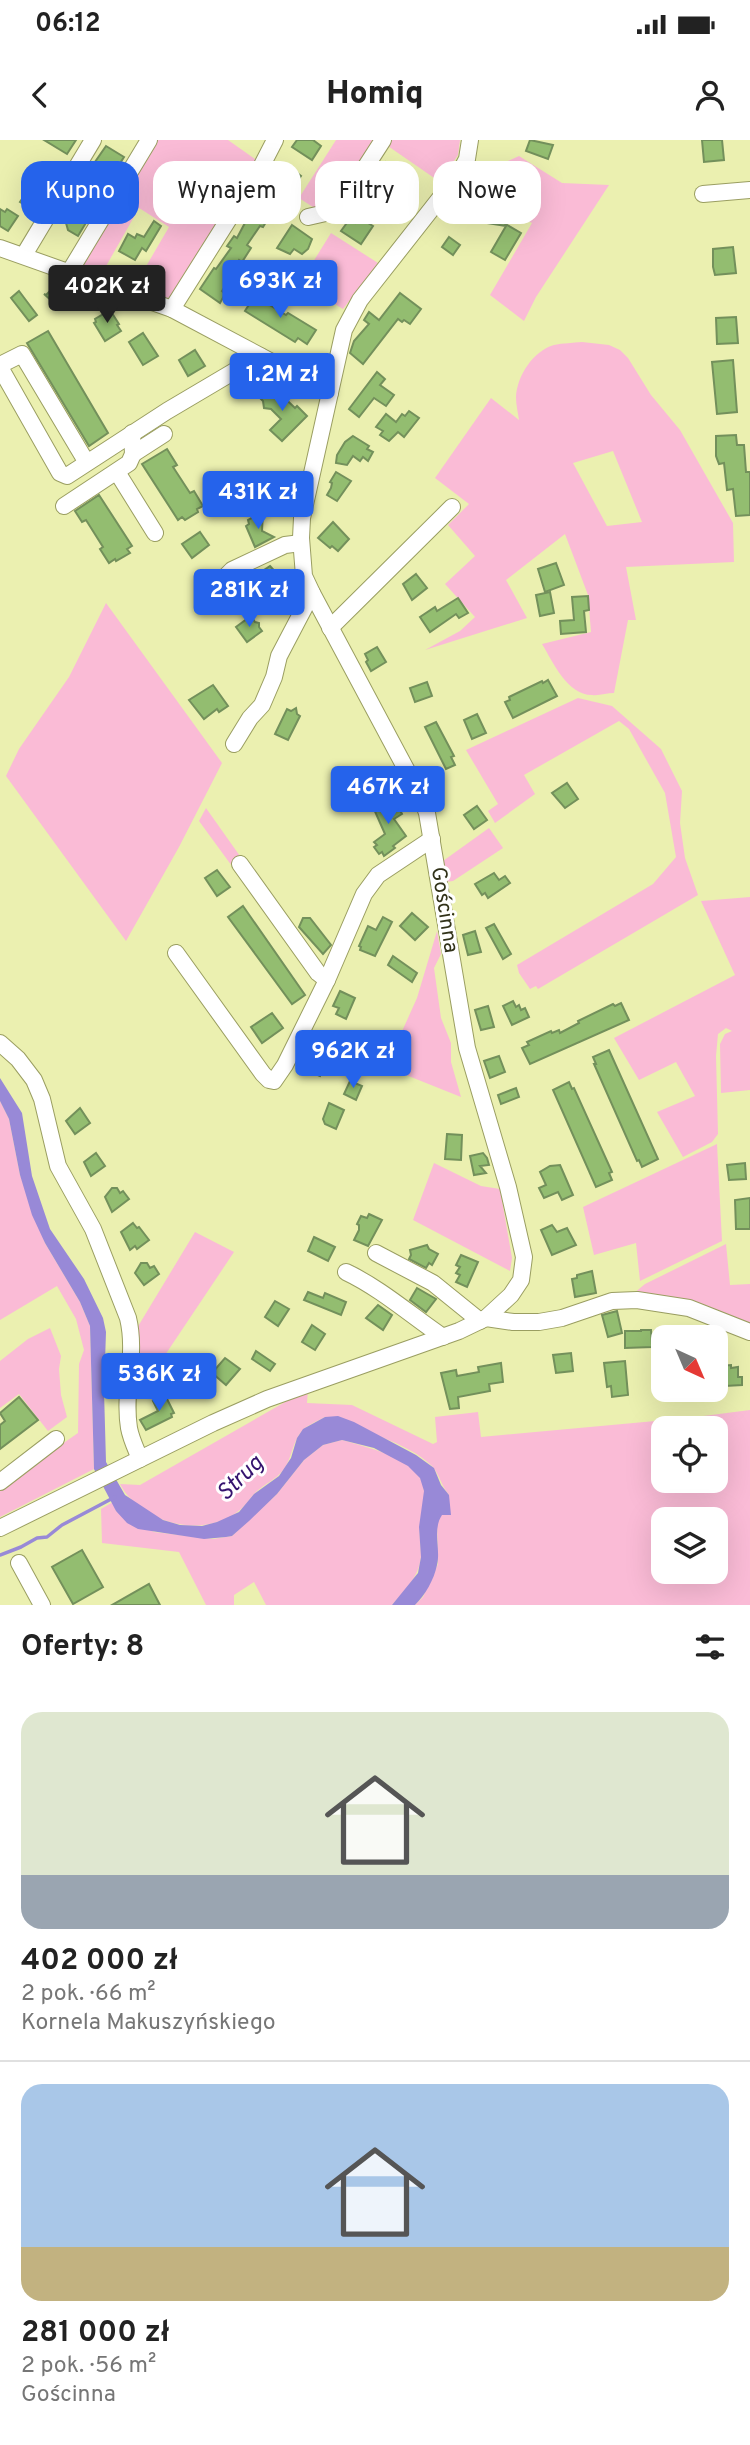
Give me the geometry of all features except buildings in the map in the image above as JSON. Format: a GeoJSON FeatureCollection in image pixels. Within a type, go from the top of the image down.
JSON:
{"type":"FeatureCollection","features":[{"type":"Feature","properties":{"kind":"street"},"geometry":{"type":"LineString","coordinates":[[24,255],[93,140]]}},
{"type":"Feature","properties":{"kind":"street"},"geometry":{"type":"LineString","coordinates":[[70,271],[149,140]]}},
{"type":"Feature","properties":{"kind":"street"},"geometry":{"type":"LineString","coordinates":[[172,309],[259,171],[275,140]]}},
{"type":"Feature","properties":{"kind":"street"},"geometry":{"type":"LineString","coordinates":[[308,217],[330,212],[341,205],[383,140]]}},
{"type":"Feature","properties":{"kind":"street","name":"Gościnna"},"geometry":{"type":"LineString","coordinates":[[0,1528],[267,1399],[443,1337],[483,1319],[511,1295],[521,1280],[524,1257],[508,1187],[467,1048],[432,839],[422,799],[312,593],[304,576],[301,543],[302,518],[339,346],[351,316],[360,300],[460,174],[467,159],[470,140]]}},
{"type":"Feature","properties":{"kind":"street"},"geometry":{"type":"LineString","coordinates":[[703,194],[750,190]]}},
{"type":"Feature","properties":{"kind":"street"},"geometry":{"type":"LineString","coordinates":[[1,249],[172,309],[330,393]]}},
{"type":"Feature","properties":{"kind":"street"},"geometry":{"type":"LineString","coordinates":[[87,463],[22,354],[2,364],[1,369],[60,473],[67,476],[87,463],[132,433],[260,356]]}},
{"type":"Feature","properties":{"kind":"street"},"geometry":{"type":"LineString","coordinates":[[64,506],[129,463],[133,454],[132,433]]}},
{"type":"Feature","properties":{"kind":"street"},"geometry":{"type":"LineString","coordinates":[[133,454],[164,434]]}},
{"type":"Feature","properties":{"kind":"street"},"geometry":{"type":"LineString","coordinates":[[117,472],[155,533]]}},
{"type":"Feature","properties":{"kind":"street"},"geometry":{"type":"LineString","coordinates":[[330,628],[452,507]]}},
{"type":"Feature","properties":{"kind":"street"},"geometry":{"type":"LineString","coordinates":[[225,577],[232,570],[285,545],[301,543]]}},
{"type":"Feature","properties":{"kind":"street"},"geometry":{"type":"LineString","coordinates":[[234,744],[250,718],[262,705],[274,677],[279,656],[312,593]]}},
{"type":"Feature","properties":{"kind":"street"},"geometry":{"type":"LineString","coordinates":[[176,953],[263,1074],[274,1081],[285,1065],[327,980],[363,894],[378,875],[432,839]]}},
{"type":"Feature","properties":{"kind":"street"},"geometry":{"type":"LineString","coordinates":[[240,864],[318,973],[327,980]]}},
{"type":"Feature","properties":{"kind":"street"},"geometry":{"type":"LineString","coordinates":[[0,1043],[18,1059],[34,1080],[42,1098],[58,1166],[93,1229],[128,1318],[132,1333],[132,1352],[128,1425],[135,1462]]}},
{"type":"Feature","properties":{"kind":"street"},"geometry":{"type":"LineString","coordinates":[[376,1253],[433,1283],[483,1319],[539,1322],[562,1318],[612,1301],[637,1300],[690,1308],[750,1332]]}},
{"type":"Feature","properties":{"kind":"street"},"geometry":{"type":"LineString","coordinates":[[346,1272],[369,1283],[381,1295],[443,1337]]}},
{"type":"Feature","properties":{"kind":"street"},"geometry":{"type":"LineString","coordinates":[[0,1482],[56,1438]]}},
{"type":"Feature","properties":{"kind":"street"},"geometry":{"type":"LineString","coordinates":[[19,1563],[42,1605]]}},
{"type":"Feature","properties":{"kind":"shaded area"},"geometry":{"type":"Polygon","coordinates":[[[154,140],[228,140],[258,161],[153,161],[153,217],[139,208],[139,165],[154,140]]]}},
{"type":"Feature","properties":{"kind":"shaded area"},"geometry":{"type":"Polygon","coordinates":[[[336,140],[380,140],[366,161],[323,161],[336,140]]]}},
{"type":"Feature","properties":{"kind":"shaded area"},"geometry":{"type":"Polygon","coordinates":[[[387,140],[460,140],[458,155],[454,161],[433,161],[433,177],[419,167],[419,161],[410,161],[385,144],[387,140]]]}},
{"type":"Feature","properties":{"kind":"shaded area"},"geometry":{"type":"Polygon","coordinates":[[[519,156],[527,161],[508,161],[519,156]]]}},
{"type":"Feature","properties":{"kind":"shaded area"},"geometry":{"type":"Polygon","coordinates":[[[541,170],[562,183],[609,185],[536,297],[524,321],[490,295],[531,224],[541,224],[541,170]]]}},
{"type":"Feature","properties":{"kind":"shaded area"},"geometry":{"type":"Polygon","coordinates":[[[315,173],[315,208],[301,199],[315,173]]]}},
{"type":"Feature","properties":{"kind":"shaded area"},"geometry":{"type":"Polygon","coordinates":[[[103,224],[130,224],[101,275],[79,264],[103,224]]]}},
{"type":"Feature","properties":{"kind":"shaded area"},"geometry":{"type":"Polygon","coordinates":[[[164,224],[219,224],[171,299],[134,287],[169,227],[164,224]]]}},
{"type":"Feature","properties":{"kind":"shaded area"},"geometry":{"type":"Polygon","coordinates":[[[331,233],[378,263],[343,309],[300,283],[331,233]]]}},
{"type":"Feature","properties":{"kind":"shaded area"},"geometry":{"type":"Polygon","coordinates":[[[582,342],[609,345],[628,358],[651,395],[680,430],[733,523],[734,562],[626,567],[636,620],[628,620],[614,693],[597,695],[583,694],[568,684],[542,644],[591,632],[588,595],[565,534],[506,580],[527,618],[425,650],[460,631],[475,617],[445,584],[475,556],[448,525],[469,504],[435,478],[491,398],[519,420],[516,400],[519,381],[527,365],[539,353],[557,344],[582,342]],[[613,451],[573,463],[607,526],[642,522],[613,451]]]}},
{"type":"Feature","properties":{"kind":"shaded area"},"geometry":{"type":"Polygon","coordinates":[[[106,603],[222,763],[126,941],[6,776],[19,749],[69,677],[106,603]]]}},
{"type":"Feature","properties":{"kind":"shaded area"},"geometry":{"type":"Polygon","coordinates":[[[578,698],[612,706],[661,749],[682,791],[680,823],[685,858],[698,895],[538,989],[536,986],[530,989],[517,965],[653,884],[676,857],[665,793],[629,729],[619,721],[524,775],[535,794],[495,823],[488,811],[498,804],[466,750],[578,698]]]}},
{"type":"Feature","properties":{"kind":"shaded area"},"geometry":{"type":"Polygon","coordinates":[[[206,808],[317,965],[331,966],[321,988],[199,821],[206,808]]]}},
{"type":"Feature","properties":{"kind":"shaded area"},"geometry":{"type":"Polygon","coordinates":[[[489,828],[503,848],[453,881],[446,882],[443,861],[489,828]]]}},
{"type":"Feature","properties":{"kind":"shaded area"},"geometry":{"type":"Polygon","coordinates":[[[750,897],[750,1090],[721,1093],[720,1044],[725,1034],[732,1031],[726,1028],[718,1034],[716,1056],[718,1134],[712,1142],[683,1157],[657,1112],[695,1096],[676,1062],[639,1080],[614,1038],[735,975],[701,901],[750,897]]]}},
{"type":"Feature","properties":{"kind":"shaded area"},"geometry":{"type":"Polygon","coordinates":[[[437,931],[441,954],[434,968],[441,1018],[451,1043],[451,1062],[461,1097],[386,1067],[417,998],[437,931]]]}},
{"type":"Feature","properties":{"kind":"shaded area"},"geometry":{"type":"Polygon","coordinates":[[[0,1078],[22,1113],[32,1176],[50,1229],[84,1279],[103,1318],[106,1332],[106,1462],[125,1495],[163,1520],[180,1525],[202,1526],[217,1522],[239,1512],[254,1494],[279,1476],[291,1458],[297,1438],[303,1429],[325,1417],[338,1416],[354,1422],[416,1455],[434,1468],[441,1485],[449,1495],[451,1515],[442,1515],[439,1521],[436,1571],[429,1587],[415,1605],[392,1605],[418,1573],[421,1557],[419,1527],[424,1491],[420,1478],[408,1466],[374,1448],[342,1440],[323,1445],[304,1460],[277,1494],[232,1536],[204,1539],[138,1529],[127,1523],[116,1511],[94,1469],[90,1326],[80,1302],[45,1243],[32,1215],[20,1175],[9,1119],[0,1101],[0,1078]]]}},
{"type":"Feature","properties":{"kind":"shaded area"},"geometry":{"type":"Polygon","coordinates":[[[0,1101],[9,1119],[20,1175],[45,1243],[80,1302],[90,1326],[94,1469],[0,1517],[0,1487],[78,1433],[79,1364],[84,1350],[76,1319],[57,1286],[0,1320],[0,1101]]]}},
{"type":"Feature","properties":{"kind":"shaded area"},"geometry":{"type":"Polygon","coordinates":[[[717,1144],[722,1241],[640,1281],[636,1243],[594,1255],[583,1207],[717,1144]]]}},
{"type":"Feature","properties":{"kind":"shaded area"},"geometry":{"type":"Polygon","coordinates":[[[434,1163],[481,1186],[500,1189],[512,1258],[510,1271],[413,1220],[434,1163]]]}},
{"type":"Feature","properties":{"kind":"shaded area"},"geometry":{"type":"Polygon","coordinates":[[[195,1232],[234,1252],[133,1403],[137,1328],[195,1232]]]}},
{"type":"Feature","properties":{"kind":"shaded area"},"geometry":{"type":"Polygon","coordinates":[[[726,1244],[730,1285],[750,1284],[750,1326],[633,1294],[645,1284],[726,1244]]]}},
{"type":"Feature","properties":{"kind":"shaded area"},"geometry":{"type":"Polygon","coordinates":[[[50,1328],[61,1356],[61,1395],[67,1417],[48,1431],[19,1394],[0,1408],[0,1361],[28,1339],[50,1328]]]}},
{"type":"Feature","properties":{"kind":"shaded area"},"geometry":{"type":"Polygon","coordinates":[[[308,1389],[307,1403],[352,1405],[433,1444],[437,1442],[435,1417],[478,1412],[481,1437],[651,1421],[651,1493],[728,1493],[728,1416],[704,1416],[750,1410],[750,1605],[415,1605],[423,1597],[438,1564],[437,1522],[449,1495],[432,1466],[422,1457],[396,1443],[325,1417],[299,1435],[281,1473],[255,1493],[241,1509],[216,1522],[179,1524],[162,1519],[135,1502],[120,1484],[140,1485],[308,1389]]]}},
{"type":"Feature","properties":{"kind":"shaded area"},"geometry":{"type":"Polygon","coordinates":[[[342,1440],[392,1456],[414,1471],[421,1480],[424,1496],[420,1523],[420,1563],[411,1582],[392,1605],[266,1605],[254,1582],[234,1595],[234,1605],[206,1605],[179,1552],[102,1543],[101,1509],[113,1502],[116,1511],[154,1532],[213,1539],[232,1536],[277,1494],[304,1460],[323,1445],[342,1440]]]}},
{"type":"Feature","properties":{"kind":"waterway"},"geometry":{"type":"LineString","coordinates":[[0,1555],[37,1538],[47,1537],[62,1525],[115,1497]]}},
{"type":"Feature","properties":{"kind":"water label","name":"Strug"},"geometry":{"type":"Point","coordinates":[241,1479]}}]}
